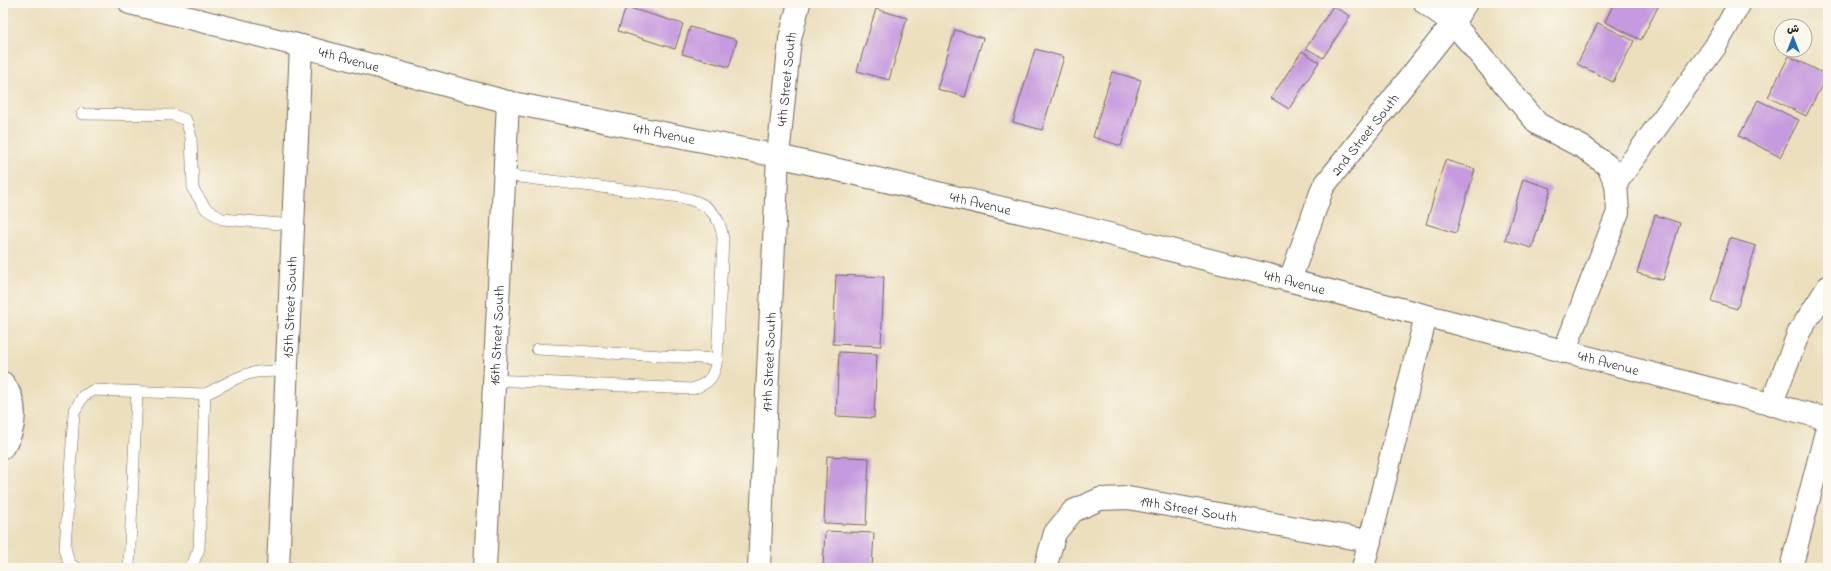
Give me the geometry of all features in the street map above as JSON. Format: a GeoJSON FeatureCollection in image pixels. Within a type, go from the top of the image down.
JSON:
{"type":"FeatureCollection","features":[{"type":"Feature","properties":{"kind":"street","name":"4th Avenue"},"geometry":{"type":"LineString","coordinates":[[130,3],[301,46],[508,102],[778,156],[1054,220],[1828,419]]}},
{"type":"Feature","properties":{"kind":"street","name":"4th Street South"},"geometry":{"type":"LineString","coordinates":[[778,156],[790,39],[799,3]]}},
{"type":"Feature","properties":{"kind":"street"},"geometry":{"type":"LineString","coordinates":[[1426,3],[1453,23],[1538,124],[1584,148],[1607,165],[1616,183],[1618,212],[1564,352]]}},
{"type":"Feature","properties":{"kind":"street","name":"2nd Street South"},"geometry":{"type":"LineString","coordinates":[[1290,280],[1323,187],[1453,23],[1466,3]]}},
{"type":"Feature","properties":{"kind":"street"},"geometry":{"type":"LineString","coordinates":[[1616,183],[1715,47],[1740,3]]}},
{"type":"Feature","properties":{"kind":"street","name":"15th Street South"},"geometry":{"type":"LineString","coordinates":[[278,568],[301,46]]}},
{"type":"Feature","properties":{"kind":"street","name":"16th Street South"},"geometry":{"type":"LineString","coordinates":[[485,568],[508,102]]}},
{"type":"Feature","properties":{"kind":"street","name":"17th Street South"},"geometry":{"type":"LineString","coordinates":[[759,568],[778,156]]}},
{"type":"Feature","properties":{"kind":"street"},"geometry":{"type":"LineString","coordinates":[[1771,405],[1799,332],[1828,287]]}},
{"type":"Feature","properties":{"kind":"street"},"geometry":{"type":"LineString","coordinates":[[1363,568],[1426,316]]}},
{"type":"Feature","properties":{"kind":"street"},"geometry":{"type":"LineString","coordinates":[[3,383],[8,389],[13,403],[14,418],[11,433],[3,447]]}},
{"type":"Feature","properties":{"kind":"street"},"geometry":{"type":"LineString","coordinates":[[1791,568],[1828,424]]}},
{"type":"Feature","properties":{"kind":"street","name":"19th Street South"},"geometry":{"type":"LineString","coordinates":[[1045,568],[1055,532],[1074,511],[1100,499],[1128,498],[1370,541]]}},
{"type":"Feature","properties":{"kind":"lane"},"geometry":{"type":"LineString","coordinates":[[82,114],[173,115],[186,120],[191,137],[193,188],[206,209],[222,219],[293,225]]}},
{"type":"Feature","properties":{"kind":"lane"},"geometry":{"type":"LineString","coordinates":[[494,380],[692,388],[702,386],[709,380],[715,372],[717,359],[722,239],[721,228],[717,218],[710,210],[701,203],[680,197],[504,174]]}},
{"type":"Feature","properties":{"kind":"lane"},"geometry":{"type":"LineString","coordinates":[[537,349],[717,359]]}},
{"type":"Feature","properties":{"kind":"lane"},"geometry":{"type":"LineString","coordinates":[[76,568],[69,563],[65,548],[74,412],[83,396],[94,390],[205,394],[234,379],[250,373],[287,371]]}},
{"type":"Feature","properties":{"kind":"lane"},"geometry":{"type":"LineString","coordinates":[[129,568],[137,392]]}},
{"type":"Feature","properties":{"kind":"lane"},"geometry":{"type":"LineString","coordinates":[[189,568],[193,563],[199,549],[205,394]]}},
{"type":"Feature","properties":{"kind":"building"},"geometry":{"type":"Polygon","coordinates":[[[1614,3],[1660,3],[1641,40],[1605,22],[1614,3]]]}},
{"type":"Feature","properties":{"kind":"building"},"geometry":{"type":"Polygon","coordinates":[[[1333,6],[1350,16],[1323,58],[1306,48],[1333,6]]]}},
{"type":"Feature","properties":{"kind":"building"},"geometry":{"type":"Polygon","coordinates":[[[626,7],[683,24],[675,49],[618,31],[626,7]]]}},
{"type":"Feature","properties":{"kind":"building"},"geometry":{"type":"Polygon","coordinates":[[[876,9],[907,18],[889,80],[857,71],[876,9]]]}},
{"type":"Feature","properties":{"kind":"building"},"geometry":{"type":"Polygon","coordinates":[[[1598,23],[1634,41],[1613,82],[1577,64],[1598,23]]]}},
{"type":"Feature","properties":{"kind":"building"},"geometry":{"type":"Polygon","coordinates":[[[690,27],[737,40],[729,67],[682,54],[690,27]]]}},
{"type":"Feature","properties":{"kind":"building"},"geometry":{"type":"Polygon","coordinates":[[[955,30],[983,38],[965,97],[937,89],[955,30]]]}},
{"type":"Feature","properties":{"kind":"building"},"geometry":{"type":"Polygon","coordinates":[[[1035,49],[1064,57],[1042,130],[1013,122],[1035,49]]]}},
{"type":"Feature","properties":{"kind":"building"},"geometry":{"type":"Polygon","coordinates":[[[1302,51],[1319,62],[1289,109],[1271,98],[1302,51]]]}},
{"type":"Feature","properties":{"kind":"building"},"geometry":{"type":"Polygon","coordinates":[[[1788,58],[1793,58],[1827,75],[1806,116],[1768,97],[1788,58]]]}},
{"type":"Feature","properties":{"kind":"building"},"geometry":{"type":"Polygon","coordinates":[[[1112,72],[1141,80],[1121,146],[1093,137],[1112,72]]]}},
{"type":"Feature","properties":{"kind":"building"},"geometry":{"type":"Polygon","coordinates":[[[1758,100],[1799,120],[1780,157],[1739,136],[1758,100]]]}},
{"type":"Feature","properties":{"kind":"building"},"geometry":{"type":"Polygon","coordinates":[[[1445,160],[1475,169],[1456,233],[1426,224],[1445,160]]]}},
{"type":"Feature","properties":{"kind":"building"},"geometry":{"type":"Polygon","coordinates":[[[1523,179],[1551,188],[1532,248],[1505,240],[1523,179]]]}},
{"type":"Feature","properties":{"kind":"building"},"geometry":{"type":"Polygon","coordinates":[[[1655,215],[1680,223],[1663,280],[1637,273],[1655,215]]]}},
{"type":"Feature","properties":{"kind":"building"},"geometry":{"type":"Polygon","coordinates":[[[1730,238],[1756,246],[1737,309],[1711,301],[1730,238]]]}},
{"type":"Feature","properties":{"kind":"building"},"geometry":{"type":"Polygon","coordinates":[[[836,275],[884,277],[881,346],[833,344],[836,275]]]}},
{"type":"Feature","properties":{"kind":"building"},"geometry":{"type":"Polygon","coordinates":[[[839,352],[877,354],[874,418],[836,416],[839,352]]]}},
{"type":"Feature","properties":{"kind":"building"},"geometry":{"type":"Polygon","coordinates":[[[827,456],[869,458],[866,525],[824,523],[827,456]]]}},
{"type":"Feature","properties":{"kind":"building"},"geometry":{"type":"Polygon","coordinates":[[[825,531],[874,533],[872,568],[823,568],[825,531]]]}}]}
